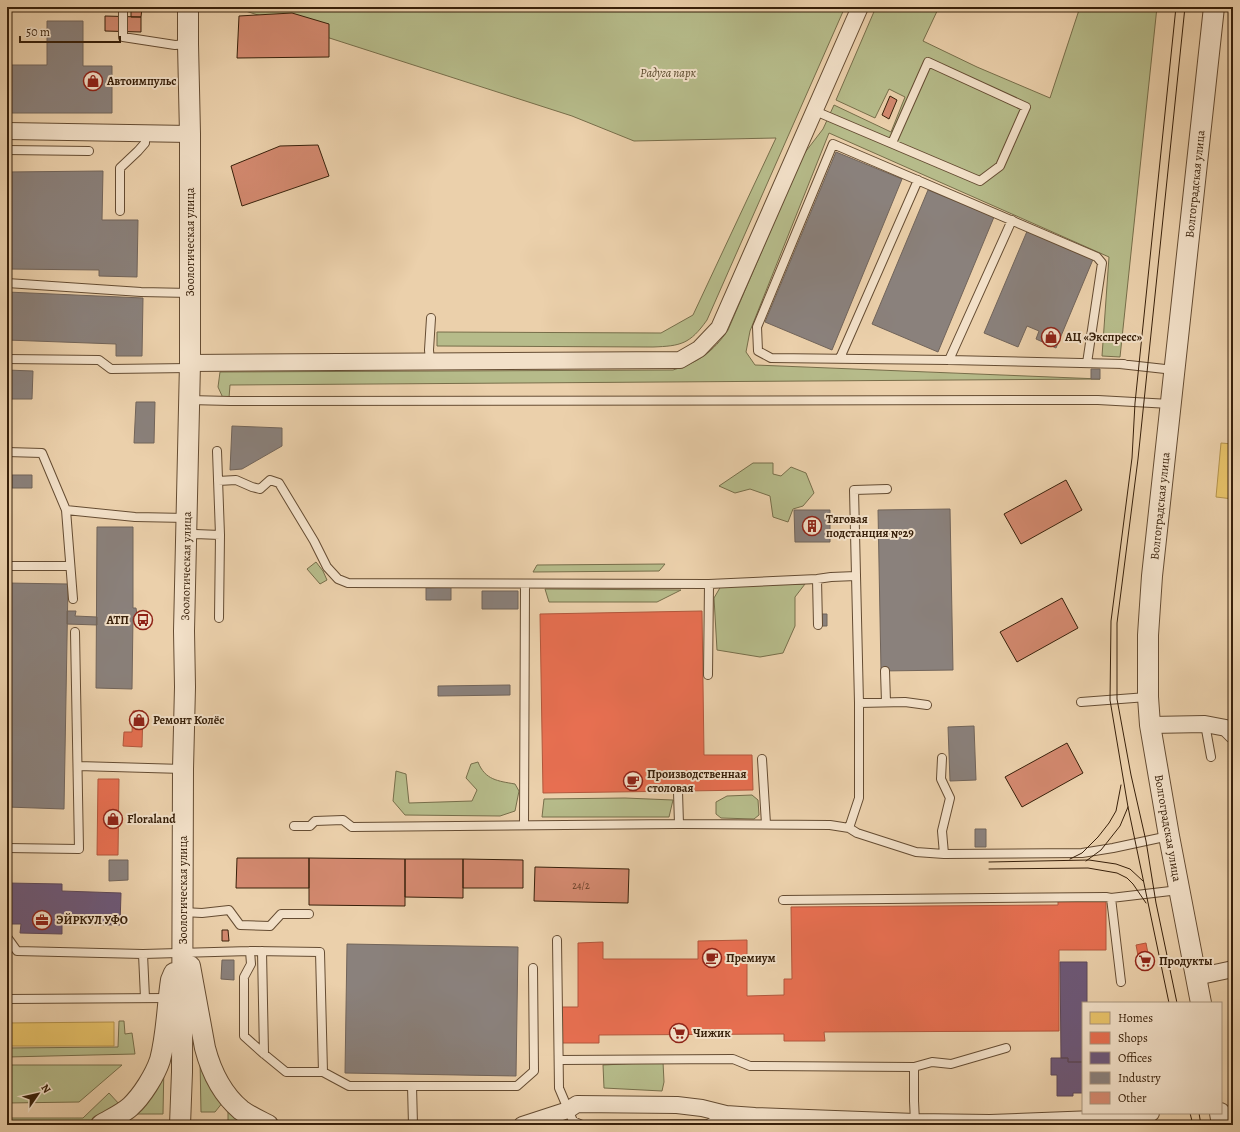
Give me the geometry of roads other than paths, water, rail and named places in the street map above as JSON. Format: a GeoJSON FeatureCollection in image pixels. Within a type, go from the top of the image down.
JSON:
{"type":"FeatureCollection","features":[{"type":"Feature","properties":{"kind":"street","name":"Зоологическая улица"},"geometry":{"type":"LineString","coordinates":[[182,953],[183,769],[186,688],[184,631],[190,294],[188,7]]}},
{"type":"Feature","properties":{"kind":"street"},"geometry":{"type":"LineString","coordinates":[[189,366],[430,361],[680,360],[699,349],[719,328],[860,7]]}},
{"type":"Feature","properties":{"kind":"street","name":"Волгоградская улица"},"geometry":{"type":"LineString","coordinates":[[1201,1002],[1168,836],[1150,725],[1148,697],[1148,635],[1152,576],[1214,7]]}},
{"type":"Feature","properties":{"kind":"street"},"geometry":{"type":"LineString","coordinates":[[7,131],[145,132],[190,134]]}},
{"type":"Feature","properties":{"kind":"street"},"geometry":{"type":"LineString","coordinates":[[1150,725],[1206,724],[1226,728],[1233,734]]}},
{"type":"Feature","properties":{"kind":"street"},"geometry":{"type":"LineString","coordinates":[[180,1125],[175,998],[171,980],[182,953]]}},
{"type":"Feature","properties":{"kind":"street"},"geometry":{"type":"LineString","coordinates":[[182,953],[192,968],[205,1048],[208,1061],[215,1077],[222,1089],[240,1110],[268,1125]]}},
{"type":"Feature","properties":{"kind":"street"},"geometry":{"type":"LineString","coordinates":[[1196,977],[1233,969]]}},
{"type":"Feature","properties":{"kind":"street"},"geometry":{"type":"LineString","coordinates":[[101,1125],[130,1107],[140,1096],[149,1082],[160,1061],[175,998]]}},
{"type":"Feature","properties":{"kind":"street"},"geometry":{"type":"LineString","coordinates":[[522,1125],[568,1110],[577,1104],[677,1105],[702,1108],[726,1114],[915,1122],[990,1123],[1094,1119],[1142,1114]]}},
{"type":"Feature","properties":{"kind":"street"},"geometry":{"type":"LineString","coordinates":[[1220,1114],[1222,1125]]}},
{"type":"Feature","properties":{"kind":"lane"},"geometry":{"type":"LineString","coordinates":[[123,7],[122,37],[175,45],[188,44]]}},
{"type":"Feature","properties":{"kind":"lane"},"geometry":{"type":"LineString","coordinates":[[815,111],[892,144],[980,181],[1000,166],[1026,107],[928,62],[892,144]]}},
{"type":"Feature","properties":{"kind":"lane"},"geometry":{"type":"LineString","coordinates":[[120,211],[120,168],[146,143],[145,132]]}},
{"type":"Feature","properties":{"kind":"lane"},"geometry":{"type":"LineString","coordinates":[[1087,363],[1102,263],[1097,257],[833,144],[756,327],[758,351],[771,358],[1087,363],[1101,359],[1124,364],[1175,370]]}},
{"type":"Feature","properties":{"kind":"lane"},"geometry":{"type":"LineString","coordinates":[[7,150],[89,150]]}},
{"type":"Feature","properties":{"kind":"lane"},"geometry":{"type":"LineString","coordinates":[[840,358],[918,180]]}},
{"type":"Feature","properties":{"kind":"lane"},"geometry":{"type":"LineString","coordinates":[[949,360],[1012,220]]}},
{"type":"Feature","properties":{"kind":"lane"},"geometry":{"type":"LineString","coordinates":[[7,282],[141,292],[190,294]]}},
{"type":"Feature","properties":{"kind":"lane"},"geometry":{"type":"LineString","coordinates":[[430,361],[429,350],[431,318]]}},
{"type":"Feature","properties":{"kind":"lane"},"geometry":{"type":"LineString","coordinates":[[7,359],[99,360],[111,369],[189,366]]}},
{"type":"Feature","properties":{"kind":"lane"},"geometry":{"type":"LineString","coordinates":[[189,400],[254,402],[1098,400],[1171,404]]}},
{"type":"Feature","properties":{"kind":"lane"},"geometry":{"type":"LineString","coordinates":[[217,451],[220,535],[219,618]]}},
{"type":"Feature","properties":{"kind":"lane"},"geometry":{"type":"LineString","coordinates":[[7,452],[42,452],[66,510],[73,599]]}},
{"type":"Feature","properties":{"kind":"lane"},"geometry":{"type":"LineString","coordinates":[[218,481],[236,480],[260,489],[270,480],[279,483],[314,541],[327,568],[338,579],[348,583],[709,584],[856,576]]}},
{"type":"Feature","properties":{"kind":"lane"},"geometry":{"type":"LineString","coordinates":[[849,828],[859,798],[859,703],[854,490],[888,489]]}},
{"type":"Feature","properties":{"kind":"lane"},"geometry":{"type":"LineString","coordinates":[[66,510],[186,526],[195,534],[220,535]]}},
{"type":"Feature","properties":{"kind":"lane"},"geometry":{"type":"LineString","coordinates":[[7,566],[70,566]]}},
{"type":"Feature","properties":{"kind":"lane"},"geometry":{"type":"LineString","coordinates":[[817,579],[818,625]]}},
{"type":"Feature","properties":{"kind":"lane"},"geometry":{"type":"LineString","coordinates":[[524,825],[525,584]]}},
{"type":"Feature","properties":{"kind":"lane"},"geometry":{"type":"LineString","coordinates":[[708,675],[709,584]]}},
{"type":"Feature","properties":{"kind":"lane"},"geometry":{"type":"LineString","coordinates":[[7,848],[79,849],[75,632]]}},
{"type":"Feature","properties":{"kind":"lane"},"geometry":{"type":"LineString","coordinates":[[885,670],[886,702]]}},
{"type":"Feature","properties":{"kind":"lane"},"geometry":{"type":"LineString","coordinates":[[1080,702],[1148,697]]}},
{"type":"Feature","properties":{"kind":"lane"},"geometry":{"type":"LineString","coordinates":[[859,703],[905,702],[927,706]]}},
{"type":"Feature","properties":{"kind":"lane"},"geometry":{"type":"LineString","coordinates":[[1206,724],[1211,757]]}},
{"type":"Feature","properties":{"kind":"lane"},"geometry":{"type":"LineString","coordinates":[[942,758],[941,779],[950,798],[942,831],[944,854]]}},
{"type":"Feature","properties":{"kind":"lane"},"geometry":{"type":"LineString","coordinates":[[762,759],[766,824]]}},
{"type":"Feature","properties":{"kind":"lane"},"geometry":{"type":"LineString","coordinates":[[78,766],[183,769]]}},
{"type":"Feature","properties":{"kind":"lane"},"geometry":{"type":"LineString","coordinates":[[678,792],[679,824]]}},
{"type":"Feature","properties":{"kind":"lane"},"geometry":{"type":"LineString","coordinates":[[294,826],[310,826],[315,821],[343,820],[352,827],[679,824],[830,825],[849,828],[857,833],[904,849],[916,852],[944,854],[1082,853],[1168,836]]}},
{"type":"Feature","properties":{"kind":"lane"},"geometry":{"type":"LineString","coordinates":[[783,900],[1111,898],[1179,890]]}},
{"type":"Feature","properties":{"kind":"lane"},"geometry":{"type":"LineString","coordinates":[[1111,898],[1121,982]]}},
{"type":"Feature","properties":{"kind":"lane"},"geometry":{"type":"LineString","coordinates":[[182,912],[202,913],[229,910],[240,925],[270,926],[281,914],[309,914]]}},
{"type":"Feature","properties":{"kind":"lane"},"geometry":{"type":"LineString","coordinates":[[7,937],[18,951],[143,954],[250,951],[320,952],[323,1072]]}},
{"type":"Feature","properties":{"kind":"lane"},"geometry":{"type":"LineString","coordinates":[[557,940],[559,1088],[568,1110]]}},
{"type":"Feature","properties":{"kind":"lane"},"geometry":{"type":"LineString","coordinates":[[250,951],[251,964],[244,978],[244,1036],[286,1072],[323,1072],[349,1086],[517,1086],[534,1071],[533,968]]}},
{"type":"Feature","properties":{"kind":"lane"},"geometry":{"type":"LineString","coordinates":[[262,951],[264,1054]]}},
{"type":"Feature","properties":{"kind":"lane"},"geometry":{"type":"LineString","coordinates":[[143,954],[145,998]]}},
{"type":"Feature","properties":{"kind":"lane"},"geometry":{"type":"LineString","coordinates":[[7,999],[175,998]]}},
{"type":"Feature","properties":{"kind":"lane"},"geometry":{"type":"LineString","coordinates":[[559,1060],[733,1059],[750,1066],[914,1067],[932,1062],[951,1064],[1006,1048]]}},
{"type":"Feature","properties":{"kind":"lane"},"geometry":{"type":"LineString","coordinates":[[914,1067],[915,1122]]}},
{"type":"Feature","properties":{"kind":"lane"},"geometry":{"type":"LineString","coordinates":[[412,1086],[413,1125]]}},
{"type":"Feature","properties":{"kind":"lane"},"geometry":{"type":"LineString","coordinates":[[755,1116],[769,1125]]}},
{"type":"Feature","properties":{"kind":"tram line"},"geometry":{"type":"LineString","coordinates":[[1169,1002],[1128,807],[1110,700],[1111,621],[1132,458],[1135,403],[1176,7]]}},
{"type":"Feature","properties":{"kind":"tram line"},"geometry":{"type":"LineString","coordinates":[[1177,1002],[1156,903],[1146,841],[1131,775],[1117,699],[1117,623],[1138,459],[1185,7]]}},
{"type":"Feature","properties":{"kind":"tram line"},"geometry":{"type":"LineString","coordinates":[[1070,859],[1082,853],[1109,823],[1116,811],[1121,785]]}},
{"type":"Feature","properties":{"kind":"tram line"},"geometry":{"type":"LineString","coordinates":[[1086,861],[1101,850],[1120,826],[1128,807]]}},
{"type":"Feature","properties":{"kind":"tram line"},"geometry":{"type":"LineString","coordinates":[[989,862],[1089,860],[1116,864],[1130,869],[1143,881]]}},
{"type":"Feature","properties":{"kind":"tram line"},"geometry":{"type":"LineString","coordinates":[[989,869],[1088,868],[1117,873],[1127,878],[1133,884],[1146,903]]}},
{"type":"Feature","properties":{"kind":"tram line"},"geometry":{"type":"LineString","coordinates":[[1190,1114],[1193,1125]]}},
{"type":"Feature","properties":{"kind":"tram line"},"geometry":{"type":"LineString","coordinates":[[1199,1114],[1201,1125]]}},
{"type":"Feature","properties":{"kind":"place","name":"Автоимпульс"},"geometry":{"type":"Point","coordinates":[93,81]}},
{"type":"Feature","properties":{"kind":"place","name":"АЦ «Экспресс»"},"geometry":{"type":"Point","coordinates":[1051,337]}},
{"type":"Feature","properties":{"kind":"place","name":"Тяговая подстанция №29"},"geometry":{"type":"Point","coordinates":[812,526]}},
{"type":"Feature","properties":{"kind":"place","name":"АТП"},"geometry":{"type":"Point","coordinates":[143,620]}},
{"type":"Feature","properties":{"kind":"place","name":"Ремонт Колёс"},"geometry":{"type":"Point","coordinates":[139,720]}},
{"type":"Feature","properties":{"kind":"place","name":"Производственная столовая"},"geometry":{"type":"Point","coordinates":[633,781]}},
{"type":"Feature","properties":{"kind":"place","name":"Floraland"},"geometry":{"type":"Point","coordinates":[113,819]}},
{"type":"Feature","properties":{"kind":"place","name":"ЭЙРКУЛ УФО"},"geometry":{"type":"Point","coordinates":[42,920]}},
{"type":"Feature","properties":{"kind":"place","name":"Премиум"},"geometry":{"type":"Point","coordinates":[712,958]}},
{"type":"Feature","properties":{"kind":"place","name":"Продукты"},"geometry":{"type":"Point","coordinates":[1145,961]}},
{"type":"Feature","properties":{"kind":"place","name":"Чижик"},"geometry":{"type":"Point","coordinates":[679,1033]}},
{"type":"Feature","properties":{"kind":"park label","name":"Радуга парк"},"geometry":{"type":"Point","coordinates":[668,73]}}]}
